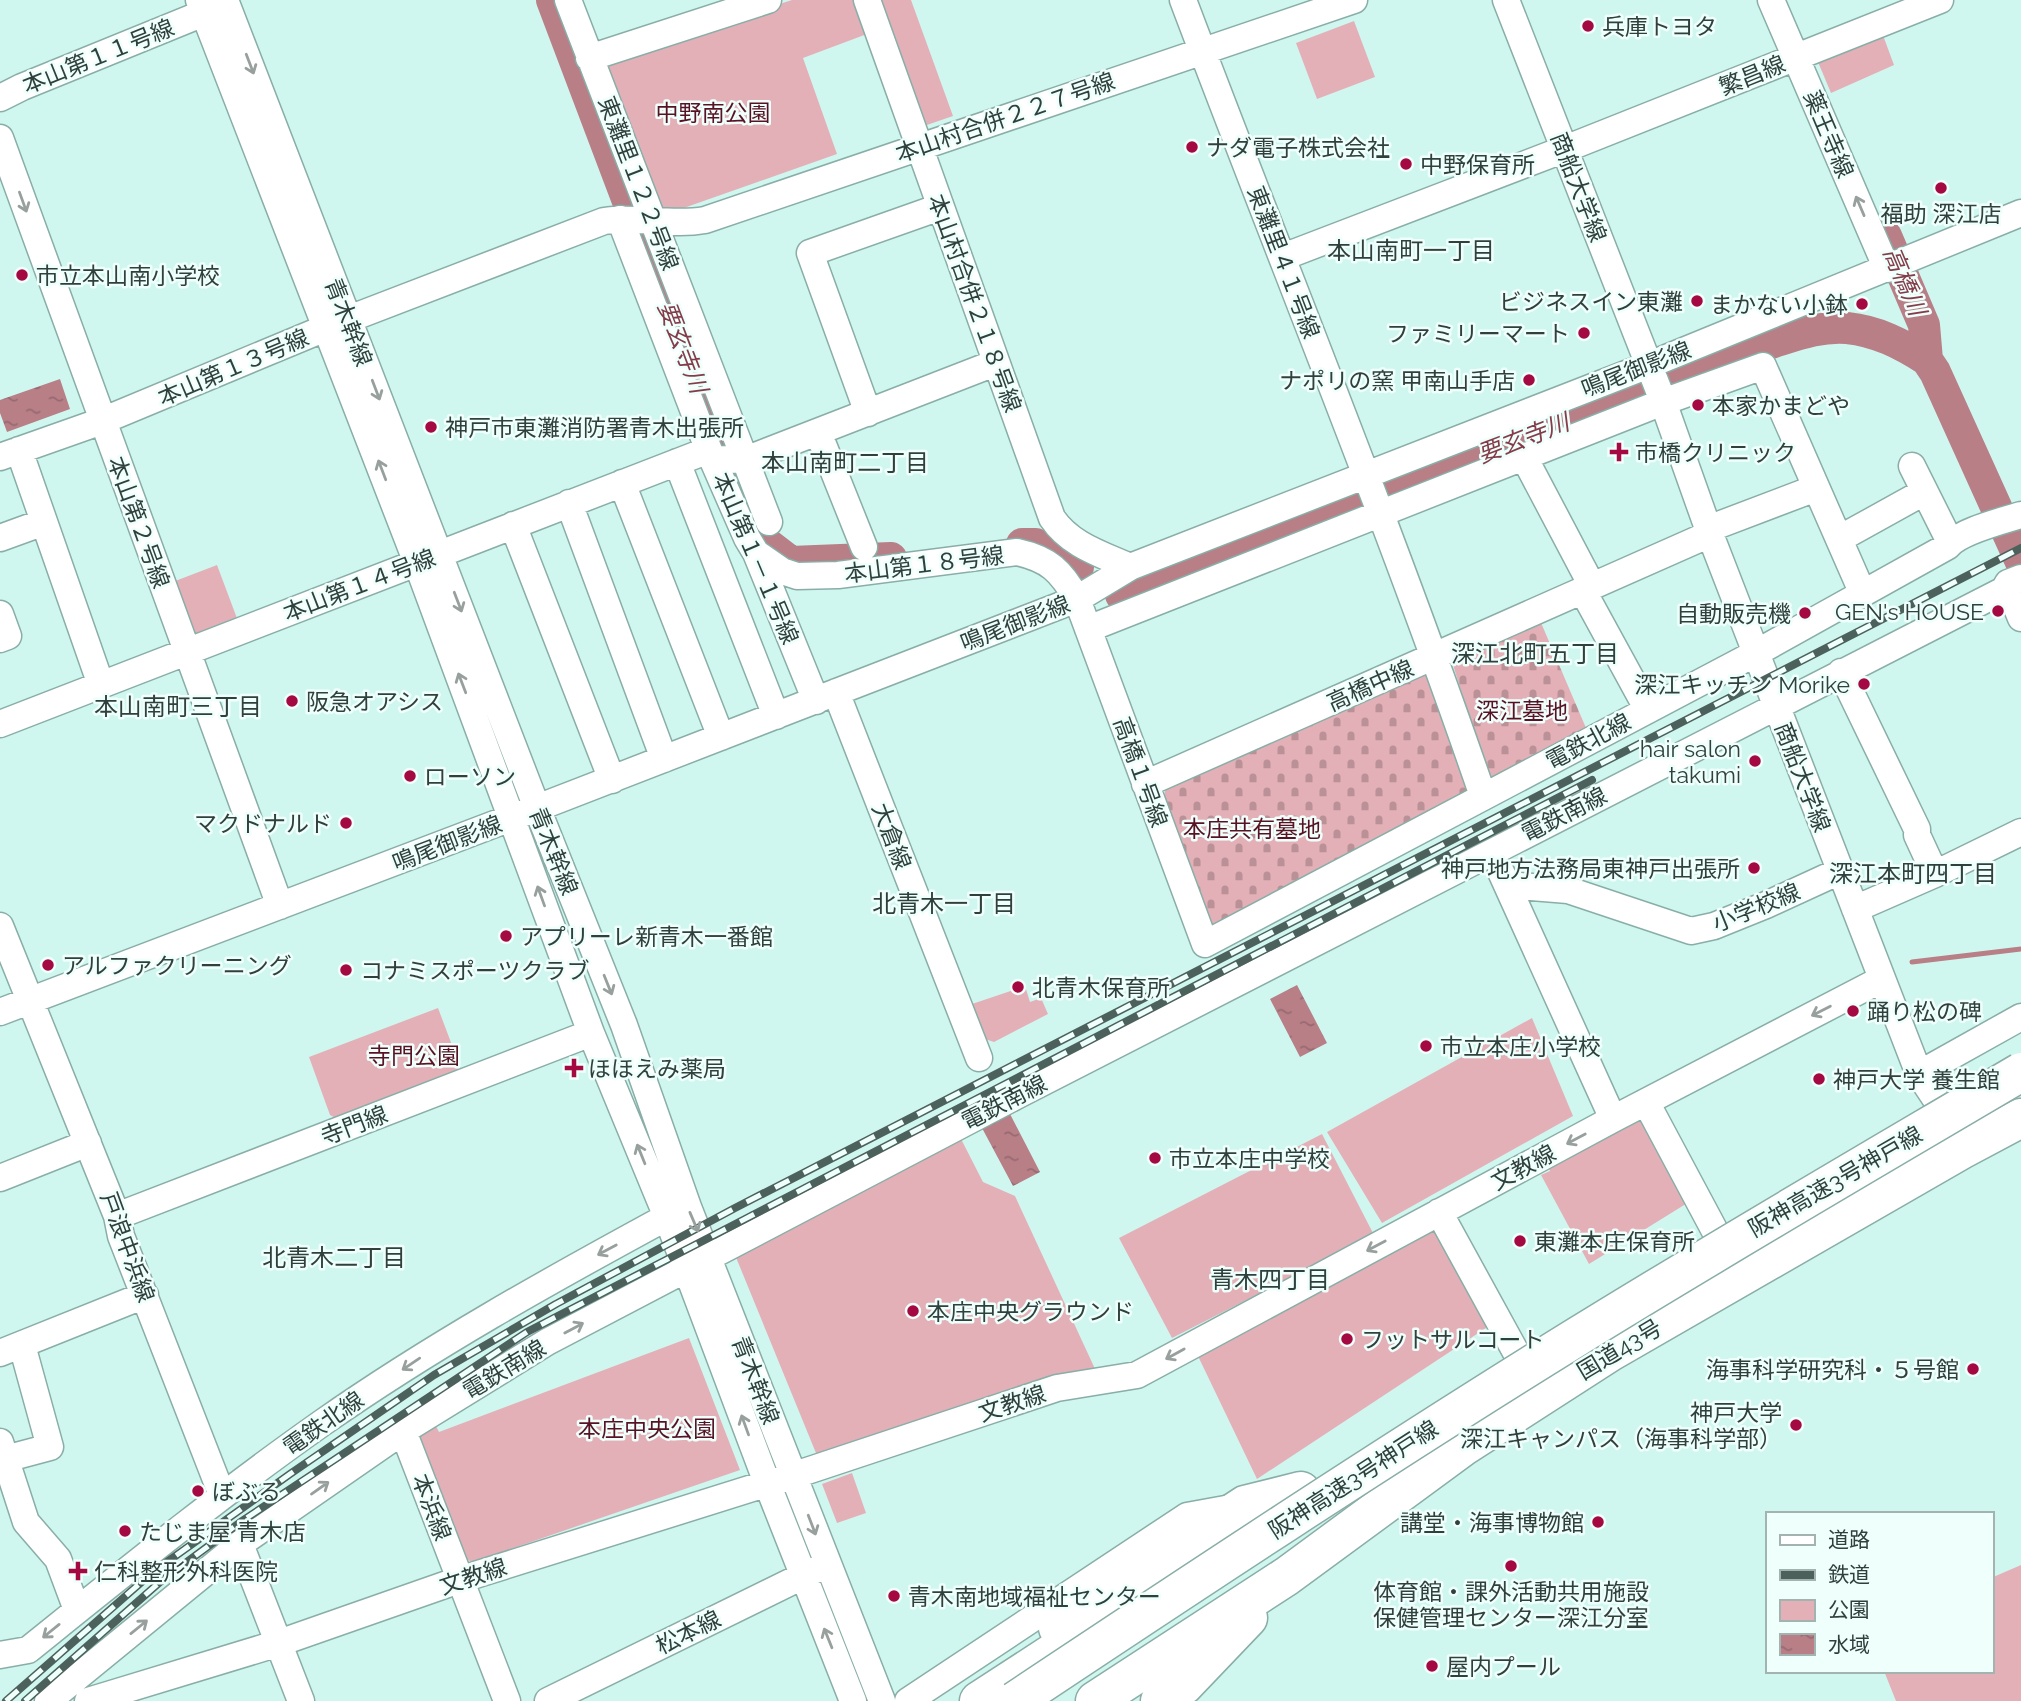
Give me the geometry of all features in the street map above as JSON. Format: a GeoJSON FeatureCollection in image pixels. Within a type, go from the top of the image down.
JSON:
{"type":"FeatureCollection","features":[{"type":"Feature","properties":{"kind":"highway","name":"国道43号"},"geometry":{"type":"LineString","coordinates":[[979,1701],[1301,1492],[1716,1233],[1928,1087],[2021,1054]]}},
{"type":"Feature","properties":{"kind":"highway","name":"阪神高速3号神戸線"},"geometry":{"type":"LineString","coordinates":[[1015,1701],[1282,1524],[1572,1339],[1749,1231],[2021,1072]]}},
{"type":"Feature","properties":{"kind":"highway","name":"阪神高速3号神戸線"},"geometry":{"type":"LineString","coordinates":[[1057,1701],[1583,1359],[1761,1250],[2021,1100]]}},
{"type":"Feature","properties":{"kind":"highway","name":"国道43号"},"geometry":{"type":"LineString","coordinates":[[1095,1701],[1287,1576],[1464,1446],[1610,1352],[2021,1118]]}},
{"type":"Feature","properties":{"kind":"highway"},"geometry":{"type":"LineString","coordinates":[[948,1701],[1245,1505],[1301,1492]]}},
{"type":"Feature","properties":{"kind":"highway"},"geometry":{"type":"LineString","coordinates":[[1126,1701],[1287,1576]]}},
{"type":"Feature","properties":{"kind":"highway"},"geometry":{"type":"LineString","coordinates":[[1160,1701],[1194,1675],[1287,1576]]}},
{"type":"Feature","properties":{"kind":"street","name":"東灘里１２２号線"},"geometry":{"type":"LineString","coordinates":[[568,0],[589,58],[636,220],[728,459],[769,522]]}},
{"type":"Feature","properties":{"kind":"street"},"geometry":{"type":"LineString","coordinates":[[589,58],[768,0]]}},
{"type":"Feature","properties":{"kind":"street","name":"本山村合併２１８号線"},"geometry":{"type":"LineString","coordinates":[[867,0],[1052,518],[1062,532],[1084,547],[1130,567]]}},
{"type":"Feature","properties":{"kind":"street","name":"東灘里４１号線"},"geometry":{"type":"LineString","coordinates":[[1184,0],[1375,496],[1435,656],[1483,796]]}},
{"type":"Feature","properties":{"kind":"street","name":"本山村合併２２７号線"},"geometry":{"type":"LineString","coordinates":[[636,220],[687,223],[705,220],[1354,0]]}},
{"type":"Feature","properties":{"kind":"street","name":"商船大学線"},"geometry":{"type":"LineString","coordinates":[[1506,0],[1656,384],[1709,532],[1882,979],[1928,1087],[1961,1150]]}},
{"type":"Feature","properties":{"kind":"street","name":"薬王寺線"},"geometry":{"type":"LineString","coordinates":[[1771,0],[1803,54],[1895,265]]}},
{"type":"Feature","properties":{"kind":"street","name":"繁昌線"},"geometry":{"type":"LineString","coordinates":[[1283,257],[1940,0]]}},
{"type":"Feature","properties":{"kind":"street","name":"本山第１１号線"},"geometry":{"type":"LineString","coordinates":[[0,98],[218,3]]}},
{"type":"Feature","properties":{"kind":"street","name":"青木幹線"},"geometry":{"type":"LineString","coordinates":[[218,3],[525,813],[624,1025],[688,1207],[882,1701]]}},
{"type":"Feature","properties":{"kind":"street","name":"本山第２号線"},"geometry":{"type":"LineString","coordinates":[[0,138],[281,906]]}},
{"type":"Feature","properties":{"kind":"street"},"geometry":{"type":"LineString","coordinates":[[867,413],[810,253],[940,207]]}},
{"type":"Feature","properties":{"kind":"street","name":"鳴尾御影線"},"geometry":{"type":"LineString","coordinates":[[0,1012],[664,760],[1077,599],[1130,567],[1375,496],[1524,457],[1656,384],[1895,265],[2021,213]]}},
{"type":"Feature","properties":{"kind":"street","name":"本山第１３号線"},"geometry":{"type":"LineString","coordinates":[[9,453],[102,421],[338,323],[604,221],[636,220]]}},
{"type":"Feature","properties":{"kind":"street","name":"本山第１４号線"},"geometry":{"type":"LineString","coordinates":[[0,724],[701,453],[728,459],[818,432],[995,363]]}},
{"type":"Feature","properties":{"kind":"street"},"geometry":{"type":"LineString","coordinates":[[1656,384],[1763,366],[1863,594]]}},
{"type":"Feature","properties":{"kind":"street","name":"鳴尾御影線"},"geometry":{"type":"LineString","coordinates":[[1088,629],[1375,496],[1656,384]]}},
{"type":"Feature","properties":{"kind":"street"},"geometry":{"type":"LineString","coordinates":[[818,432],[864,547]]}},
{"type":"Feature","properties":{"kind":"street"},"geometry":{"type":"LineString","coordinates":[[9,453],[44,522],[101,685]]}},
{"type":"Feature","properties":{"kind":"street"},"geometry":{"type":"LineString","coordinates":[[1524,457],[1648,710]]}},
{"type":"Feature","properties":{"kind":"street","name":"本山第１－１号線"},"geometry":{"type":"LineString","coordinates":[[728,459],[747,538],[757,553],[826,696]]}},
{"type":"Feature","properties":{"kind":"street"},"geometry":{"type":"LineString","coordinates":[[677,462],[776,716]]}},
{"type":"Feature","properties":{"kind":"street"},"geometry":{"type":"LineString","coordinates":[[1912,466],[1924,492],[1959,538]]}},
{"type":"Feature","properties":{"kind":"street"},"geometry":{"type":"LineString","coordinates":[[622,483],[721,737]]}},
{"type":"Feature","properties":{"kind":"street","name":"高橋中線"},"geometry":{"type":"LineString","coordinates":[[1145,784],[1588,589],[1709,532],[1816,488]]}},
{"type":"Feature","properties":{"kind":"street"},"geometry":{"type":"LineString","coordinates":[[1839,539],[1924,492]]}},
{"type":"Feature","properties":{"kind":"street"},"geometry":{"type":"LineString","coordinates":[[569,503],[664,760]]}},
{"type":"Feature","properties":{"kind":"street","name":"電鉄北線"},"geometry":{"type":"LineString","coordinates":[[1205,944],[1756,653],[1959,538],[2021,515]]}},
{"type":"Feature","properties":{"kind":"street"},"geometry":{"type":"LineString","coordinates":[[0,538],[44,522]]}},
{"type":"Feature","properties":{"kind":"street"},"geometry":{"type":"LineString","coordinates":[[513,525],[611,780]]}},
{"type":"Feature","properties":{"kind":"street","name":"本山第１８号線"},"geometry":{"type":"LineString","coordinates":[[757,553],[782,571],[797,576],[838,575],[1017,552],[1037,556],[1054,568],[1066,580],[1077,599]]}},
{"type":"Feature","properties":{"kind":"street"},"geometry":{"type":"LineString","coordinates":[[2011,584],[2021,618]]}},
{"type":"Feature","properties":{"kind":"street","name":"電鉄南線"},"geometry":{"type":"LineString","coordinates":[[48,1701],[240,1544],[403,1430],[547,1342],[708,1255],[2011,584]]}},
{"type":"Feature","properties":{"kind":"street","name":"高橋１号線"},"geometry":{"type":"LineString","coordinates":[[1077,599],[1205,944]]}},
{"type":"Feature","properties":{"kind":"street"},"geometry":{"type":"LineString","coordinates":[[0,614],[8,636],[0,639]]}},
{"type":"Feature","properties":{"kind":"street"},"geometry":{"type":"LineString","coordinates":[[1841,672],[1917,829],[1917,835],[1935,874]]}},
{"type":"Feature","properties":{"kind":"street","name":"大倉線"},"geometry":{"type":"LineString","coordinates":[[826,696],[979,1058]]}},
{"type":"Feature","properties":{"kind":"street","name":"青木幹線"},"geometry":{"type":"LineString","coordinates":[[525,813],[591,1033],[667,1217],[853,1701]]}},
{"type":"Feature","properties":{"kind":"street"},"geometry":{"type":"LineString","coordinates":[[1855,909],[2021,832]]}},
{"type":"Feature","properties":{"kind":"street"},"geometry":{"type":"LineString","coordinates":[[1491,851],[1613,1119]]}},
{"type":"Feature","properties":{"kind":"street","name":"小学校線"},"geometry":{"type":"LineString","coordinates":[[1507,885],[1568,890],[1691,931],[1714,926],[1840,871]]}},
{"type":"Feature","properties":{"kind":"street","name":"戸浪中浜線"},"geometry":{"type":"LineString","coordinates":[[0,926],[117,1216],[121,1236],[222,1495]]}},
{"type":"Feature","properties":{"kind":"street","name":"文教線"},"geometry":{"type":"LineString","coordinates":[[88,1701],[279,1643],[459,1580],[793,1475],[1057,1388],[1137,1375],[1613,1119],[1882,979]]}},
{"type":"Feature","properties":{"kind":"street"},"geometry":{"type":"LineString","coordinates":[[1928,1087],[2021,1017]]}},
{"type":"Feature","properties":{"kind":"street","name":"寺門線"},"geometry":{"type":"LineString","coordinates":[[117,1216],[591,1033]]}},
{"type":"Feature","properties":{"kind":"street"},"geometry":{"type":"LineString","coordinates":[[1646,1102],[1716,1233]]}},
{"type":"Feature","properties":{"kind":"street"},"geometry":{"type":"LineString","coordinates":[[0,1178],[88,1143]]}},
{"type":"Feature","properties":{"kind":"street"},"geometry":{"type":"LineString","coordinates":[[1439,1212],[1518,1356]]}},
{"type":"Feature","properties":{"kind":"street","name":"電鉄北線"},"geometry":{"type":"LineString","coordinates":[[0,1655],[29,1650],[222,1495],[420,1358],[545,1283],[667,1217]]}},
{"type":"Feature","properties":{"kind":"street"},"geometry":{"type":"LineString","coordinates":[[77,1611],[58,1559],[26,1522],[3,1450],[50,1447],[11,1349],[145,1295]]}},
{"type":"Feature","properties":{"kind":"street","name":"本浜線"},"geometry":{"type":"LineString","coordinates":[[403,1430],[508,1701]]}},
{"type":"Feature","properties":{"kind":"street"},"geometry":{"type":"LineString","coordinates":[[908,1701],[1187,1516],[1245,1505]]}},
{"type":"Feature","properties":{"kind":"street"},"geometry":{"type":"LineString","coordinates":[[240,1544],[301,1701]]}},
{"type":"Feature","properties":{"kind":"street","name":"松本線"},"geometry":{"type":"LineString","coordinates":[[548,1701],[827,1564]]}},
{"type":"Feature","properties":{"kind":"green space","name":"中野南公園"},"geometry":{"type":"Polygon","coordinates":[[[792,0],[855,0],[867,34],[803,58],[837,154],[661,216],[600,63],[792,0]]]}},
{"type":"Feature","properties":{"kind":"green space"},"geometry":{"type":"Polygon","coordinates":[[[878,0],[911,0],[953,116],[924,126],[878,0]]]}},
{"type":"Feature","properties":{"kind":"green space"},"geometry":{"type":"Polygon","coordinates":[[[1354,21],[1375,77],[1317,99],[1296,43],[1354,21]]]}},
{"type":"Feature","properties":{"kind":"green space"},"geometry":{"type":"Polygon","coordinates":[[[1878,35],[1884,38],[1894,65],[1831,93],[1818,62],[1878,35]]]}},
{"type":"Feature","properties":{"kind":"green space"},"geometry":{"type":"Polygon","coordinates":[[[217,565],[238,621],[200,636],[187,632],[170,583],[217,565]]]}},
{"type":"Feature","properties":{"kind":"green space","name":"深江墓地"},"geometry":{"type":"Polygon","coordinates":[[[1539,618],[1589,735],[1502,781],[1487,777],[1451,658],[1539,618]]]}},
{"type":"Feature","properties":{"kind":"green space","name":"本庄共有墓地"},"geometry":{"type":"Polygon","coordinates":[[[1432,670],[1471,798],[1211,933],[1163,804],[1166,785],[1432,670]]]}},
{"type":"Feature","properties":{"kind":"green space"},"geometry":{"type":"Polygon","coordinates":[[[1025,986],[1030,1002],[1041,998],[1048,1014],[994,1042],[985,1039],[972,1004],[1025,986]]]}},
{"type":"Feature","properties":{"kind":"green space","name":"寺門公園"},"geometry":{"type":"Polygon","coordinates":[[[438,1008],[461,1069],[456,1075],[339,1120],[330,1115],[309,1057],[438,1008]]]}},
{"type":"Feature","properties":{"kind":"green space"},"geometry":{"type":"Polygon","coordinates":[[[1532,1018],[1573,1116],[1382,1223],[1327,1132],[1532,1018]]]}},
{"type":"Feature","properties":{"kind":"green space"},"geometry":{"type":"Polygon","coordinates":[[[1632,1119],[1647,1120],[1689,1202],[1589,1264],[1541,1175],[1550,1171],[1548,1166],[1632,1119]]]}},
{"type":"Feature","properties":{"kind":"green space"},"geometry":{"type":"Polygon","coordinates":[[[1322,1134],[1374,1235],[1172,1338],[1119,1238],[1322,1134]]]}},
{"type":"Feature","properties":{"kind":"green space","name":"本庄中央グラウンド"},"geometry":{"type":"Polygon","coordinates":[[[959,1135],[983,1182],[1015,1196],[1096,1371],[818,1458],[733,1250],[959,1135]]]}},
{"type":"Feature","properties":{"kind":"green space","name":"フットサルコート"},"geometry":{"type":"Polygon","coordinates":[[[1440,1224],[1492,1324],[1257,1479],[1197,1354],[1440,1224]]]}},
{"type":"Feature","properties":{"kind":"green space","name":"本庄中央公園"},"geometry":{"type":"Polygon","coordinates":[[[689,1338],[740,1470],[473,1562],[459,1557],[414,1439],[433,1420],[439,1432],[689,1338]]]}},
{"type":"Feature","properties":{"kind":"green space"},"geometry":{"type":"Polygon","coordinates":[[[852,1473],[866,1513],[837,1523],[822,1484],[852,1473]]]}},
{"type":"Feature","properties":{"kind":"green space"},"geometry":{"type":"Polygon","coordinates":[[[2021,1565],[2021,1701],[1896,1701],[1885,1673],[1993,1673],[1993,1577],[2021,1565]]]}},
{"type":"Feature","properties":{"kind":"water"},"geometry":{"type":"Polygon","coordinates":[[[60,379],[70,409],[7,432],[0,413],[0,400],[60,379]]]}},
{"type":"Feature","properties":{"kind":"water"},"geometry":{"type":"Polygon","coordinates":[[[1297,985],[1327,1043],[1300,1057],[1270,999],[1297,985]]]}},
{"type":"Feature","properties":{"kind":"water"},"geometry":{"type":"Polygon","coordinates":[[[1010,1114],[1040,1172],[1013,1186],[982,1128],[1010,1114]]]}},
{"type":"Feature","properties":{"kind":"waterway","name":"要玄寺川"},"geometry":{"type":"LineString","coordinates":[[552,0],[719,442],[761,539],[791,562],[891,558]]}},
{"type":"Feature","properties":{"kind":"waterway","name":"高橋川"},"geometry":{"type":"LineString","coordinates":[[1886,236],[1924,325],[1927,360],[1935,372],[2021,562]]}},
{"type":"Feature","properties":{"kind":"waterway","name":"要玄寺川"},"geometry":{"type":"LineString","coordinates":[[1121,595],[1159,584],[1755,348],[1801,334],[1828,328],[1869,332],[1889,339],[1927,360]]}},
{"type":"Feature","properties":{"kind":"waterway","name":"要玄寺川"},"geometry":{"type":"LineString","coordinates":[[1022,544],[1036,544],[1078,567]]}},
{"type":"Feature","properties":{"kind":"waterway"},"geometry":{"type":"LineString","coordinates":[[1912,962],[2021,949]]}},
{"type":"Feature","properties":{"kind":"railway"},"geometry":{"type":"LineString","coordinates":[[6,1701],[153,1572],[434,1375],[556,1304],[735,1208],[2021,548]]}},
{"type":"Feature","properties":{"kind":"railway"},"geometry":{"type":"LineString","coordinates":[[25,1701],[160,1582],[242,1521],[527,1332],[1592,780]]}},
{"type":"Feature","properties":{"kind":"place","name":"兵庫トヨタ"},"geometry":{"type":"Point","coordinates":[1588,26]}},
{"type":"Feature","properties":{"kind":"place","name":"ナダ電子株式会社"},"geometry":{"type":"Point","coordinates":[1192,147]}},
{"type":"Feature","properties":{"kind":"place","name":"中野保育所"},"geometry":{"type":"Point","coordinates":[1406,164]}},
{"type":"Feature","properties":{"kind":"place","name":"福助 深江店"},"geometry":{"type":"Point","coordinates":[1941,188]}},
{"type":"Feature","properties":{"kind":"place","name":"市立本山南小学校"},"geometry":{"type":"Point","coordinates":[22,275]}},
{"type":"Feature","properties":{"kind":"place","name":"ビジネスイン東灘"},"geometry":{"type":"Point","coordinates":[1697,301]}},
{"type":"Feature","properties":{"kind":"place","name":"まかない小鉢"},"geometry":{"type":"Point","coordinates":[1862,304]}},
{"type":"Feature","properties":{"kind":"place","name":"ファミリーマート"},"geometry":{"type":"Point","coordinates":[1584,333]}},
{"type":"Feature","properties":{"kind":"place","name":"ナポリの窯 甲南山手店"},"geometry":{"type":"Point","coordinates":[1529,380]}},
{"type":"Feature","properties":{"kind":"place","name":"本家かまどや"},"geometry":{"type":"Point","coordinates":[1698,405]}},
{"type":"Feature","properties":{"kind":"place","name":"神戸市東灘消防署青木出張所"},"geometry":{"type":"Point","coordinates":[431,427]}},
{"type":"Feature","properties":{"kind":"place","name":"市橋クリニック"},"geometry":{"type":"Point","coordinates":[1619,452]}},
{"type":"Feature","properties":{"kind":"place","name":"GEN's HOUSE"},"geometry":{"type":"Point","coordinates":[1998,611]}},
{"type":"Feature","properties":{"kind":"place","name":"自動販売機"},"geometry":{"type":"Point","coordinates":[1805,613]}},
{"type":"Feature","properties":{"kind":"place","name":"深江キッチン Morike"},"geometry":{"type":"Point","coordinates":[1864,684]}},
{"type":"Feature","properties":{"kind":"place","name":"阪急オアシス"},"geometry":{"type":"Point","coordinates":[292,701]}},
{"type":"Feature","properties":{"kind":"place","name":"hair salon takumi"},"geometry":{"type":"Point","coordinates":[1755,761]}},
{"type":"Feature","properties":{"kind":"place","name":"ローソン"},"geometry":{"type":"Point","coordinates":[410,776]}},
{"type":"Feature","properties":{"kind":"place","name":"マクドナルド"},"geometry":{"type":"Point","coordinates":[346,823]}},
{"type":"Feature","properties":{"kind":"place","name":"神戸地方法務局東神戸出張所"},"geometry":{"type":"Point","coordinates":[1754,868]}},
{"type":"Feature","properties":{"kind":"place","name":"アプリーレ新青木一番館"},"geometry":{"type":"Point","coordinates":[506,936]}},
{"type":"Feature","properties":{"kind":"place","name":"アルファクリーニング"},"geometry":{"type":"Point","coordinates":[48,965]}},
{"type":"Feature","properties":{"kind":"place","name":"コナミスポーツクラブ"},"geometry":{"type":"Point","coordinates":[346,970]}},
{"type":"Feature","properties":{"kind":"place","name":"北青木保育所"},"geometry":{"type":"Point","coordinates":[1018,987]}},
{"type":"Feature","properties":{"kind":"place","name":"踊り松の碑"},"geometry":{"type":"Point","coordinates":[1853,1011]}},
{"type":"Feature","properties":{"kind":"place","name":"市立本庄小学校"},"geometry":{"type":"Point","coordinates":[1426,1046]}},
{"type":"Feature","properties":{"kind":"place","name":"ほほえみ薬局"},"geometry":{"type":"Point","coordinates":[574,1068]}},
{"type":"Feature","properties":{"kind":"place","name":"神戸大学 養生館"},"geometry":{"type":"Point","coordinates":[1819,1079]}},
{"type":"Feature","properties":{"kind":"place","name":"市立本庄中学校"},"geometry":{"type":"Point","coordinates":[1155,1158]}},
{"type":"Feature","properties":{"kind":"place","name":"東灘本庄保育所"},"geometry":{"type":"Point","coordinates":[1520,1241]}},
{"type":"Feature","properties":{"kind":"place","name":"本庄中央グラウンド"},"geometry":{"type":"Point","coordinates":[913,1311]}},
{"type":"Feature","properties":{"kind":"place","name":"フットサルコート"},"geometry":{"type":"Point","coordinates":[1347,1339]}},
{"type":"Feature","properties":{"kind":"place","name":"海事科学研究科・５号館"},"geometry":{"type":"Point","coordinates":[1973,1369]}},
{"type":"Feature","properties":{"kind":"place","name":"神戸大学 深江キャンパス（海事科学部）"},"geometry":{"type":"Point","coordinates":[1796,1425]}},
{"type":"Feature","properties":{"kind":"place","name":"ぼぶる"},"geometry":{"type":"Point","coordinates":[198,1491]}},
{"type":"Feature","properties":{"kind":"place","name":"講堂・海事博物館"},"geometry":{"type":"Point","coordinates":[1598,1522]}},
{"type":"Feature","properties":{"kind":"place","name":"たじま屋 青木店"},"geometry":{"type":"Point","coordinates":[125,1531]}},
{"type":"Feature","properties":{"kind":"place","name":"体育館・課外活動共用施設 保健管理センター深江分室"},"geometry":{"type":"Point","coordinates":[1511,1566]}},
{"type":"Feature","properties":{"kind":"place","name":"仁科整形外科医院"},"geometry":{"type":"Point","coordinates":[78,1571]}},
{"type":"Feature","properties":{"kind":"place","name":"青木南地域福祉センター"},"geometry":{"type":"Point","coordinates":[894,1596]}},
{"type":"Feature","properties":{"kind":"place","name":"屋内プール"},"geometry":{"type":"Point","coordinates":[1432,1666]}},
{"type":"Feature","properties":{"kind":"district","name":"本山南町一丁目"},"geometry":{"type":"Point","coordinates":[1411,250]}},
{"type":"Feature","properties":{"kind":"district","name":"本山南町二丁目"},"geometry":{"type":"Point","coordinates":[845,462]}},
{"type":"Feature","properties":{"kind":"district","name":"深江北町五丁目"},"geometry":{"type":"Point","coordinates":[1535,653]}},
{"type":"Feature","properties":{"kind":"district","name":"本山南町三丁目"},"geometry":{"type":"Point","coordinates":[178,706]}},
{"type":"Feature","properties":{"kind":"district","name":"深江本町四丁目"},"geometry":{"type":"Point","coordinates":[1913,873]}},
{"type":"Feature","properties":{"kind":"district","name":"北青木一丁目"},"geometry":{"type":"Point","coordinates":[944,903]}},
{"type":"Feature","properties":{"kind":"district","name":"北青木二丁目"},"geometry":{"type":"Point","coordinates":[334,1257]}},
{"type":"Feature","properties":{"kind":"district","name":"青木四丁目"},"geometry":{"type":"Point","coordinates":[1270,1279]}}]}
